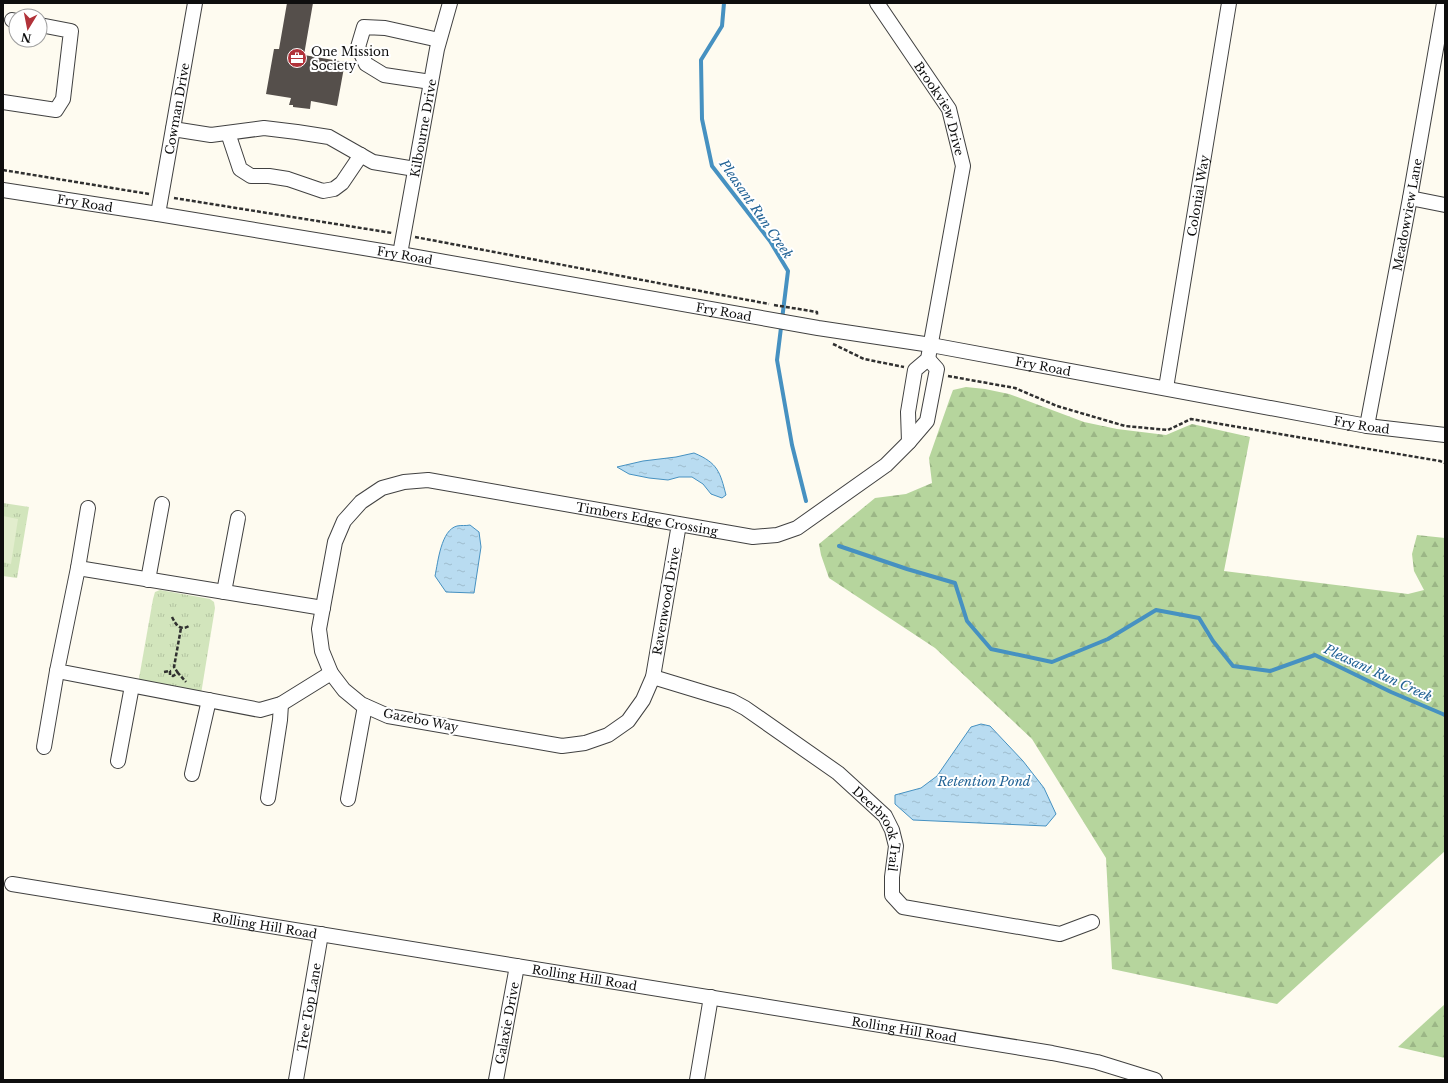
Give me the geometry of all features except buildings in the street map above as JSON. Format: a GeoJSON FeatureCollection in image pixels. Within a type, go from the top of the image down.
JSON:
{"type":"FeatureCollection","features":[{"type":"Feature","properties":{"kind":"street","name":"Cowman Drive"},"geometry":{"type":"LineString","coordinates":[[158,214],[195,3]]}},
{"type":"Feature","properties":{"kind":"street","name":"Kilbourne Drive"},"geometry":{"type":"LineString","coordinates":[[400,254],[439,40],[450,3]]}},
{"type":"Feature","properties":{"kind":"street","name":"Brookview Drive"},"geometry":{"type":"LineString","coordinates":[[877,3],[949,109],[963,166],[931,345]]}},
{"type":"Feature","properties":{"kind":"street","name":"Colonial Way"},"geometry":{"type":"LineString","coordinates":[[1166,388],[1229,3]]}},
{"type":"Feature","properties":{"kind":"street","name":"Meadowview Lane"},"geometry":{"type":"LineString","coordinates":[[1367,426],[1410,198],[1444,3]]}},
{"type":"Feature","properties":{"kind":"street"},"geometry":{"type":"LineString","coordinates":[[3,102],[56,110],[63,99],[72,31],[48,26]]}},
{"type":"Feature","properties":{"kind":"street"},"geometry":{"type":"LineString","coordinates":[[431,82],[384,76],[366,64],[358,47],[364,27],[385,28],[439,40]]}},
{"type":"Feature","properties":{"kind":"street"},"geometry":{"type":"LineString","coordinates":[[173,128],[211,135],[264,128],[329,137],[373,162],[415,169]]}},
{"type":"Feature","properties":{"kind":"street"},"geometry":{"type":"LineString","coordinates":[[228,133],[240,169],[251,176],[269,176],[288,179],[323,191],[334,189],[342,183],[361,155]]}},
{"type":"Feature","properties":{"kind":"street","name":"Fry Road"},"geometry":{"type":"LineString","coordinates":[[3,190],[400,254],[818,328],[931,345],[1367,426],[1445,435]]}},
{"type":"Feature","properties":{"kind":"street"},"geometry":{"type":"LineString","coordinates":[[1410,198],[1445,205]]}},
{"type":"Feature","properties":{"kind":"street"},"geometry":{"type":"LineString","coordinates":[[909,442],[908,412],[916,370],[928,359],[931,345]]}},
{"type":"Feature","properties":{"kind":"street"},"geometry":{"type":"LineString","coordinates":[[928,359],[937,369],[936,374]]}},
{"type":"Feature","properties":{"kind":"street","name":"Timbers Edge Crossing"},"geometry":{"type":"LineString","coordinates":[[361,502],[382,488],[404,482],[428,480],[753,537],[777,535],[797,528],[886,465],[909,442],[927,421],[936,374]]}},
{"type":"Feature","properties":{"kind":"street","name":"Gazebo Way"},"geometry":{"type":"LineString","coordinates":[[361,502],[344,521],[335,542],[319,629],[322,651],[331,672],[344,690],[361,704],[388,716],[562,746],[585,744],[608,735],[628,720],[643,700],[653,677]]}},
{"type":"Feature","properties":{"kind":"street"},"geometry":{"type":"LineString","coordinates":[[148,580],[162,504]]}},
{"type":"Feature","properties":{"kind":"street"},"geometry":{"type":"LineString","coordinates":[[44,747],[88,508]]}},
{"type":"Feature","properties":{"kind":"street"},"geometry":{"type":"LineString","coordinates":[[224,592],[238,518]]}},
{"type":"Feature","properties":{"kind":"street","name":"Ravenwood Drive"},"geometry":{"type":"LineString","coordinates":[[653,677],[679,524]]}},
{"type":"Feature","properties":{"kind":"street"},"geometry":{"type":"LineString","coordinates":[[78,568],[323,608]]}},
{"type":"Feature","properties":{"kind":"street"},"geometry":{"type":"LineString","coordinates":[[57,671],[260,710],[280,704],[331,672]]}},
{"type":"Feature","properties":{"kind":"street","name":"Deerbrook Trail"},"geometry":{"type":"LineString","coordinates":[[653,677],[732,701],[745,708],[838,772],[885,816],[892,830],[896,846],[892,877],[892,895],[903,907],[1060,934],[1092,922]]}},
{"type":"Feature","properties":{"kind":"street"},"geometry":{"type":"LineString","coordinates":[[118,761],[132,686]]}},
{"type":"Feature","properties":{"kind":"street"},"geometry":{"type":"LineString","coordinates":[[192,774],[208,700]]}},
{"type":"Feature","properties":{"kind":"street"},"geometry":{"type":"LineString","coordinates":[[268,798],[280,720],[280,704]]}},
{"type":"Feature","properties":{"kind":"street"},"geometry":{"type":"LineString","coordinates":[[348,799],[365,706]]}},
{"type":"Feature","properties":{"kind":"street","name":"Rolling Hill Road"},"geometry":{"type":"LineString","coordinates":[[12,884],[1076,1057],[1155,1080]]}},
{"type":"Feature","properties":{"kind":"street","name":"Tree Top Lane"},"geometry":{"type":"LineString","coordinates":[[296,1080],[321,934]]}},
{"type":"Feature","properties":{"kind":"street","name":"Galaxie Drive"},"geometry":{"type":"LineString","coordinates":[[496,1080],[517,966]]}},
{"type":"Feature","properties":{"kind":"street"},"geometry":{"type":"LineString","coordinates":[[697,1080],[711,997]]}},
{"type":"Feature","properties":{"kind":"path"},"geometry":{"type":"LineString","coordinates":[[3,170],[403,235],[702,291]]}},
{"type":"Feature","properties":{"kind":"path"},"geometry":{"type":"LineString","coordinates":[[818,328],[822,339],[864,359],[916,370]]}},
{"type":"Feature","properties":{"kind":"path"},"geometry":{"type":"LineString","coordinates":[[936,374],[1014,388],[1057,406],[1125,426],[1168,430],[1191,419],[1445,463]]}},
{"type":"Feature","properties":{"kind":"path"},"geometry":{"type":"LineString","coordinates":[[172,617],[176,625],[181,628],[189,626]]}},
{"type":"Feature","properties":{"kind":"path"},"geometry":{"type":"LineString","coordinates":[[174,669],[181,628]]}},
{"type":"Feature","properties":{"kind":"path"},"geometry":{"type":"LineString","coordinates":[[170,671],[174,669]]}},
{"type":"Feature","properties":{"kind":"path"},"geometry":{"type":"LineString","coordinates":[[174,669],[178,673]]}},
{"type":"Feature","properties":{"kind":"green space"},"geometry":{"type":"Polygon","coordinates":[[[966,387],[1009,394],[1084,422],[1117,429],[1166,435],[1192,424],[1250,437],[1224,571],[1408,594],[1424,590],[1414,571],[1412,554],[1417,535],[1445,538],[1445,851],[1277,1004],[1112,969],[1106,858],[1032,739],[935,648],[829,578],[819,544],[875,498],[906,494],[932,483],[929,458],[950,398],[953,390],[966,387]]]}},
{"type":"Feature","properties":{"kind":"green space"},"geometry":{"type":"Polygon","coordinates":[[[3,503],[29,507],[17,578],[3,576],[3,503]]]}},
{"type":"Feature","properties":{"kind":"green space"},"geometry":{"type":"Polygon","coordinates":[[[3,516],[18,519],[11,564],[3,562],[3,516]]]}},
{"type":"Feature","properties":{"kind":"green space"},"geometry":{"type":"Polygon","coordinates":[[[160,590],[210,599],[214,602],[215,608],[201,694],[138,684],[153,599],[155,592],[160,590]]]}},
{"type":"Feature","properties":{"kind":"green space"},"geometry":{"type":"Polygon","coordinates":[[[1445,1004],[1445,1058],[1398,1047],[1445,1004]]]}},
{"type":"Feature","properties":{"kind":"water"},"geometry":{"type":"Polygon","coordinates":[[[694,453],[708,461],[717,469],[726,495],[722,498],[711,494],[703,484],[692,477],[679,477],[668,480],[649,478],[629,474],[617,467],[643,461],[694,453]]]}},
{"type":"Feature","properties":{"kind":"water"},"geometry":{"type":"Polygon","coordinates":[[[470,525],[479,532],[481,547],[474,593],[446,592],[435,576],[441,547],[447,534],[452,529],[457,526],[470,525]]]}},
{"type":"Feature","properties":{"kind":"water","name":"Retention Pond"},"geometry":{"type":"Polygon","coordinates":[[[981,724],[990,726],[1023,761],[1044,788],[1056,814],[1046,826],[913,820],[895,804],[895,795],[921,788],[937,776],[971,727],[981,724]]]}},
{"type":"Feature","properties":{"kind":"waterway","name":"Pleasant Run Creek"},"geometry":{"type":"LineString","coordinates":[[724,3],[722,26],[701,60],[702,119],[712,166],[770,241],[788,271],[777,360],[792,445],[806,501]]}},
{"type":"Feature","properties":{"kind":"waterway","name":"Pleasant Run Creek"},"geometry":{"type":"LineString","coordinates":[[839,546],[907,569],[955,583],[967,621],[991,649],[1052,662],[1108,639],[1156,610],[1199,618],[1213,641],[1233,666],[1270,671],[1315,655],[1391,692],[1445,715]]}},
{"type":"Feature","properties":{"kind":"place","name":"One Mission Society"},"geometry":{"type":"Point","coordinates":[297,58]}}]}
